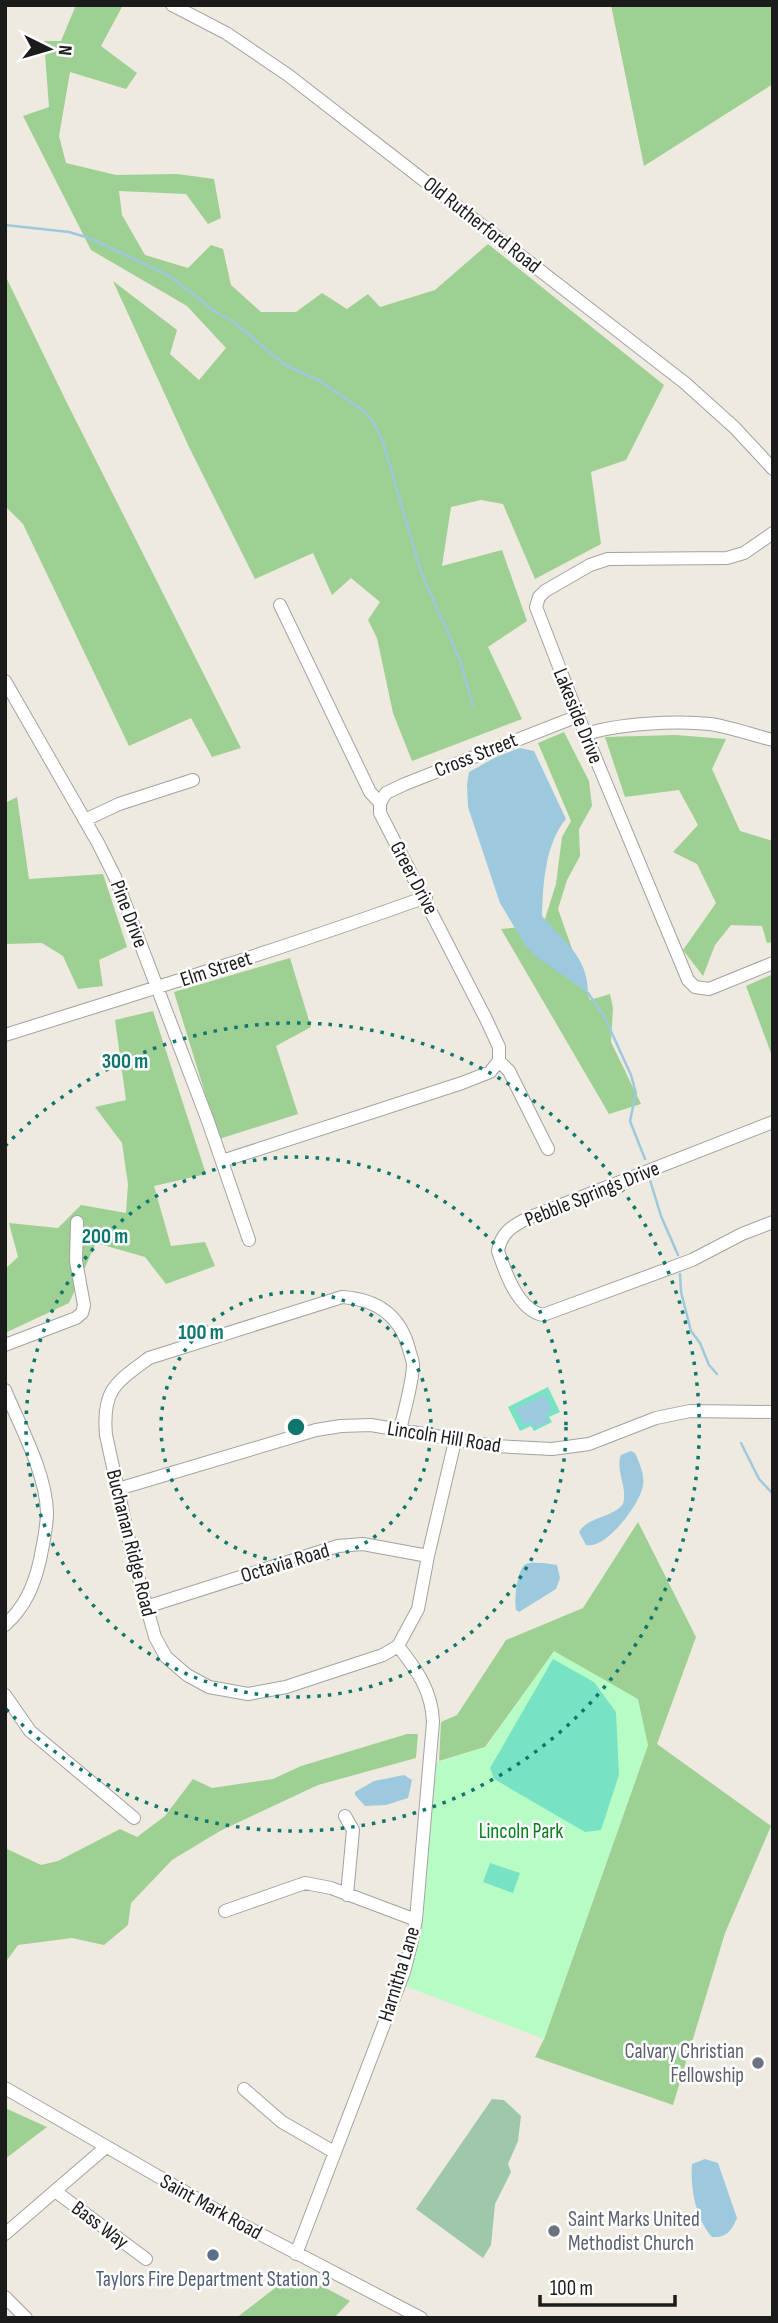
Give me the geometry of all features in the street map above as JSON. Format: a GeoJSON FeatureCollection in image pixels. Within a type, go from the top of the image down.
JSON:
{"type":"FeatureCollection","features":[{"type":"Feature","properties":{"kind":"street","name":"Old Rutherford Road"},"geometry":{"type":"LineString","coordinates":[[172,5],[246,46],[339,114],[685,383],[735,428],[773,469]]}},
{"type":"Feature","properties":{"kind":"street","name":"Lakeside Drive"},"geometry":{"type":"LineString","coordinates":[[773,533],[744,553],[727,558],[598,561],[542,594],[537,601],[537,612],[578,716],[678,960],[691,984],[699,989],[709,989],[773,963]]}},
{"type":"Feature","properties":{"kind":"street","name":"Greer Drive"},"geometry":{"type":"LineString","coordinates":[[280,606],[370,792],[380,803],[380,813],[486,1019],[499,1047],[499,1061],[509,1070],[548,1149]]}},
{"type":"Feature","properties":{"kind":"street","name":"Pine Drive"},"geometry":{"type":"LineString","coordinates":[[5,681],[85,820],[114,877],[222,1161],[249,1240]]}},
{"type":"Feature","properties":{"kind":"street","name":"Cross Street"},"geometry":{"type":"LineString","coordinates":[[380,803],[386,793],[405,784],[578,716]]}},
{"type":"Feature","properties":{"kind":"street"},"geometry":{"type":"LineString","coordinates":[[586,734],[604,728],[695,723],[723,726],[773,740]]}},
{"type":"Feature","properties":{"kind":"street"},"geometry":{"type":"LineString","coordinates":[[85,820],[119,804],[193,780]]}},
{"type":"Feature","properties":{"kind":"street","name":"Elm Street"},"geometry":{"type":"LineString","coordinates":[[5,1035],[340,929],[425,897]]}},
{"type":"Feature","properties":{"kind":"street"},"geometry":{"type":"LineString","coordinates":[[222,1161],[462,1083],[490,1072],[499,1061]]}},
{"type":"Feature","properties":{"kind":"street","name":"Pebble Springs Drive"},"geometry":{"type":"LineString","coordinates":[[773,1122],[528,1218],[503,1235],[498,1251],[525,1305],[535,1313],[543,1315],[692,1260],[773,1222]]}},
{"type":"Feature","properties":{"kind":"street"},"geometry":{"type":"LineString","coordinates":[[5,1345],[76,1318],[82,1313],[84,1305],[76,1261],[77,1222]]}},
{"type":"Feature","properties":{"kind":"street","name":"Buchanan Ridge Road"},"geometry":{"type":"LineString","coordinates":[[398,1646],[383,1656],[286,1687],[248,1694],[209,1687],[187,1675],[166,1657],[155,1637],[118,1489],[106,1435],[104,1412],[111,1390],[149,1358],[342,1297],[359,1298],[380,1307],[397,1320],[407,1343],[413,1365],[400,1430]]}},
{"type":"Feature","properties":{"kind":"street"},"geometry":{"type":"LineString","coordinates":[[5,1390],[40,1478],[47,1511],[34,1581],[19,1611],[5,1625]]}},
{"type":"Feature","properties":{"kind":"street","name":"Lincoln Hill Road"},"geometry":{"type":"LineString","coordinates":[[118,1489],[316,1430],[341,1426],[371,1425],[455,1441],[524,1449],[552,1449],[589,1444],[656,1418],[690,1410],[773,1412]]}},
{"type":"Feature","properties":{"kind":"street"},"geometry":{"type":"LineString","coordinates":[[398,1646],[418,1609],[455,1441]]}},
{"type":"Feature","properties":{"kind":"street","name":"Octavia Road"},"geometry":{"type":"LineString","coordinates":[[146,1607],[338,1546],[363,1544],[428,1556]]}},
{"type":"Feature","properties":{"kind":"street","name":"Harnitha Lane"},"geometry":{"type":"LineString","coordinates":[[296,2254],[404,1972],[416,1920],[433,1708],[421,1676],[398,1646]]}},
{"type":"Feature","properties":{"kind":"street"},"geometry":{"type":"LineString","coordinates":[[5,1695],[30,1731],[134,1818]]}},
{"type":"Feature","properties":{"kind":"street"},"geometry":{"type":"LineString","coordinates":[[345,1816],[353,1830],[347,1895]]}},
{"type":"Feature","properties":{"kind":"street"},"geometry":{"type":"LineString","coordinates":[[225,1911],[305,1884],[323,1886],[416,1920]]}},
{"type":"Feature","properties":{"kind":"street","name":"Saint Mark Road"},"geometry":{"type":"LineString","coordinates":[[5,2088],[296,2254],[421,2318]]}},
{"type":"Feature","properties":{"kind":"street"},"geometry":{"type":"LineString","coordinates":[[244,2090],[282,2122],[334,2152]]}},
{"type":"Feature","properties":{"kind":"street"},"geometry":{"type":"LineString","coordinates":[[5,2234],[106,2147]]}},
{"type":"Feature","properties":{"kind":"street","name":"Bass Way"},"geometry":{"type":"LineString","coordinates":[[55,2191],[146,2259]]}},
{"type":"Feature","properties":{"kind":"street"},"geometry":{"type":"LineString","coordinates":[[5,2297],[26,2318]]}},
{"type":"Feature","properties":{"kind":"green space"},"geometry":{"type":"Polygon","coordinates":[[[76,5],[123,5],[101,46],[137,73],[126,89],[70,72],[59,136],[66,163],[116,175],[177,174],[214,179],[221,218],[208,224],[186,194],[119,191],[122,215],[145,255],[188,268],[211,245],[223,249],[231,285],[261,312],[296,312],[322,293],[347,309],[368,294],[380,307],[435,290],[488,244],[664,385],[626,460],[591,472],[601,544],[535,579],[503,504],[481,500],[451,507],[442,566],[502,550],[527,621],[488,647],[522,719],[412,761],[393,713],[377,638],[368,620],[380,602],[351,578],[332,595],[313,553],[255,579],[189,447],[113,281],[177,330],[170,354],[199,380],[226,348],[187,306],[91,250],[23,116],[49,107],[44,41],[61,41],[76,5]]]}},
{"type":"Feature","properties":{"kind":"green space"},"geometry":{"type":"Polygon","coordinates":[[[611,5],[773,5],[773,84],[644,166],[611,5]]]}},
{"type":"Feature","properties":{"kind":"green space"},"geometry":{"type":"Polygon","coordinates":[[[5,275],[241,748],[212,757],[191,718],[129,746],[23,524],[5,506],[5,275]]]}},
{"type":"Feature","properties":{"kind":"green space"},"geometry":{"type":"Polygon","coordinates":[[[564,732],[589,781],[592,806],[579,829],[580,856],[567,880],[558,909],[590,1000],[610,994],[613,1008],[611,1042],[641,1104],[609,1114],[501,929],[543,925],[556,884],[562,837],[571,821],[538,743],[564,732]]]}},
{"type":"Feature","properties":{"kind":"green space"},"geometry":{"type":"Polygon","coordinates":[[[676,735],[726,739],[712,769],[740,831],[773,841],[773,942],[767,943],[762,926],[731,925],[715,945],[703,976],[683,950],[716,903],[697,864],[673,852],[698,825],[679,790],[625,797],[605,737],[676,735]]]}},
{"type":"Feature","properties":{"kind":"green space"},"geometry":{"type":"Polygon","coordinates":[[[17,797],[29,879],[103,874],[127,947],[99,960],[103,986],[78,989],[63,956],[42,943],[5,944],[5,803],[17,797]]]}},
{"type":"Feature","properties":{"kind":"green space"},"geometry":{"type":"Polygon","coordinates":[[[290,958],[311,1027],[276,1046],[298,1114],[219,1139],[174,992],[290,958]]]}},
{"type":"Feature","properties":{"kind":"green space"},"geometry":{"type":"Polygon","coordinates":[[[773,974],[773,1052],[771,1053],[746,986],[773,974]]]}},
{"type":"Feature","properties":{"kind":"green space"},"geometry":{"type":"Polygon","coordinates":[[[153,1011],[206,1174],[154,1186],[171,1246],[205,1242],[215,1266],[166,1284],[145,1257],[96,1243],[69,1303],[5,1333],[5,1269],[18,1257],[9,1223],[58,1228],[81,1205],[126,1213],[128,1184],[122,1143],[95,1107],[126,1100],[115,1020],[153,1011]]]}},
{"type":"Feature","properties":{"kind":"green space"},"geometry":{"type":"Polygon","coordinates":[[[548,1387],[560,1412],[549,1417],[552,1422],[534,1431],[531,1426],[520,1431],[508,1407],[548,1387]]]}},
{"type":"Feature","properties":{"kind":"green space"},"geometry":{"type":"Polygon","coordinates":[[[638,1522],[696,1637],[657,1744],[771,1826],[725,1933],[673,2105],[535,2057],[544,2039],[648,1745],[554,1652],[485,1747],[439,1761],[441,1722],[457,1715],[506,1640],[583,1608],[638,1522]]]}},
{"type":"Feature","properties":{"kind":"green space","name":"Lincoln Park"},"geometry":{"type":"Polygon","coordinates":[[[554,1651],[638,1699],[648,1745],[544,2039],[405,1986],[421,1933],[434,1763],[486,1747],[554,1651]]]}},
{"type":"Feature","properties":{"kind":"green space"},"geometry":{"type":"Polygon","coordinates":[[[553,1659],[594,1682],[616,1712],[619,1775],[601,1830],[585,1832],[494,1779],[490,1768],[553,1659]]]}},
{"type":"Feature","properties":{"kind":"green space"},"geometry":{"type":"Polygon","coordinates":[[[407,1734],[418,1734],[416,1758],[318,1785],[220,1831],[172,1860],[131,1903],[128,1925],[104,1945],[72,1938],[18,1945],[5,1963],[5,1848],[41,1865],[58,1861],[120,1829],[137,1837],[165,1816],[193,1779],[212,1788],[273,1779],[301,1766],[407,1734]]]}},
{"type":"Feature","properties":{"kind":"green space"},"geometry":{"type":"Polygon","coordinates":[[[490,1863],[520,1873],[513,1893],[483,1882],[490,1863]]]}},
{"type":"Feature","properties":{"kind":"green space"},"geometry":{"type":"Polygon","coordinates":[[[492,2099],[504,2100],[521,2116],[518,2141],[508,2164],[511,2172],[495,2204],[491,2245],[483,2258],[416,2209],[492,2099]]]}},
{"type":"Feature","properties":{"kind":"green space"},"geometry":{"type":"Polygon","coordinates":[[[5,2108],[47,2127],[5,2159],[5,2108]]]}},
{"type":"Feature","properties":{"kind":"green space"},"geometry":{"type":"Polygon","coordinates":[[[296,2272],[350,2301],[334,2318],[236,2318],[296,2272]]]}},
{"type":"Feature","properties":{"kind":"water"},"geometry":{"type":"Polygon","coordinates":[[[520,748],[534,751],[566,819],[549,852],[544,878],[542,916],[579,959],[587,980],[588,993],[535,956],[525,945],[500,903],[468,807],[469,772],[498,756],[520,748]]]}},
{"type":"Feature","properties":{"kind":"water"},"geometry":{"type":"Polygon","coordinates":[[[545,1395],[552,1410],[545,1414],[549,1421],[535,1428],[531,1421],[524,1425],[516,1409],[545,1395]]]}},
{"type":"Feature","properties":{"kind":"water"},"geometry":{"type":"Polygon","coordinates":[[[631,1451],[635,1453],[642,1473],[641,1493],[612,1533],[594,1545],[586,1545],[579,1532],[583,1527],[623,1504],[620,1461],[621,1455],[631,1451]]]}},
{"type":"Feature","properties":{"kind":"water"},"geometry":{"type":"Polygon","coordinates":[[[526,1564],[557,1565],[560,1578],[556,1589],[519,1612],[516,1610],[515,1600],[520,1572],[526,1564]]]}},
{"type":"Feature","properties":{"kind":"water"},"geometry":{"type":"Polygon","coordinates":[[[404,1775],[412,1780],[408,1798],[386,1805],[365,1806],[355,1795],[355,1792],[374,1781],[404,1775]]]}},
{"type":"Feature","properties":{"kind":"water"},"geometry":{"type":"Polygon","coordinates":[[[705,2159],[718,2163],[737,2218],[728,2232],[717,2237],[712,2237],[706,2230],[693,2193],[692,2164],[705,2159]]]}},
{"type":"Feature","properties":{"kind":"waterway"},"geometry":{"type":"LineString","coordinates":[[5,225],[69,232],[89,238],[168,275],[217,313],[232,321],[285,365],[320,381],[363,410],[374,423],[383,442],[421,572],[460,660],[473,706]]}},
{"type":"Feature","properties":{"kind":"waterway"},"geometry":{"type":"LineString","coordinates":[[588,993],[604,1016],[631,1075],[636,1093],[630,1121],[645,1159]]}},
{"type":"Feature","properties":{"kind":"waterway"},"geometry":{"type":"LineString","coordinates":[[650,1180],[661,1216],[678,1255]]}},
{"type":"Feature","properties":{"kind":"waterway"},"geometry":{"type":"LineString","coordinates":[[680,1274],[681,1292],[691,1331],[700,1343],[709,1365],[717,1374]]}},
{"type":"Feature","properties":{"kind":"waterway"},"geometry":{"type":"LineString","coordinates":[[741,1443],[759,1479],[773,1494]]}},
{"type":"Feature","properties":{"kind":"place","name":"Calvary Christian Fellowship"},"geometry":{"type":"Point","coordinates":[758,2063]}},
{"type":"Feature","properties":{"kind":"place","name":"Saint Marks United Methodist Church"},"geometry":{"type":"Point","coordinates":[554,2231]}},
{"type":"Feature","properties":{"kind":"place","name":"Taylors Fire Department Station 3"},"geometry":{"type":"Point","coordinates":[213,2255]}}]}
